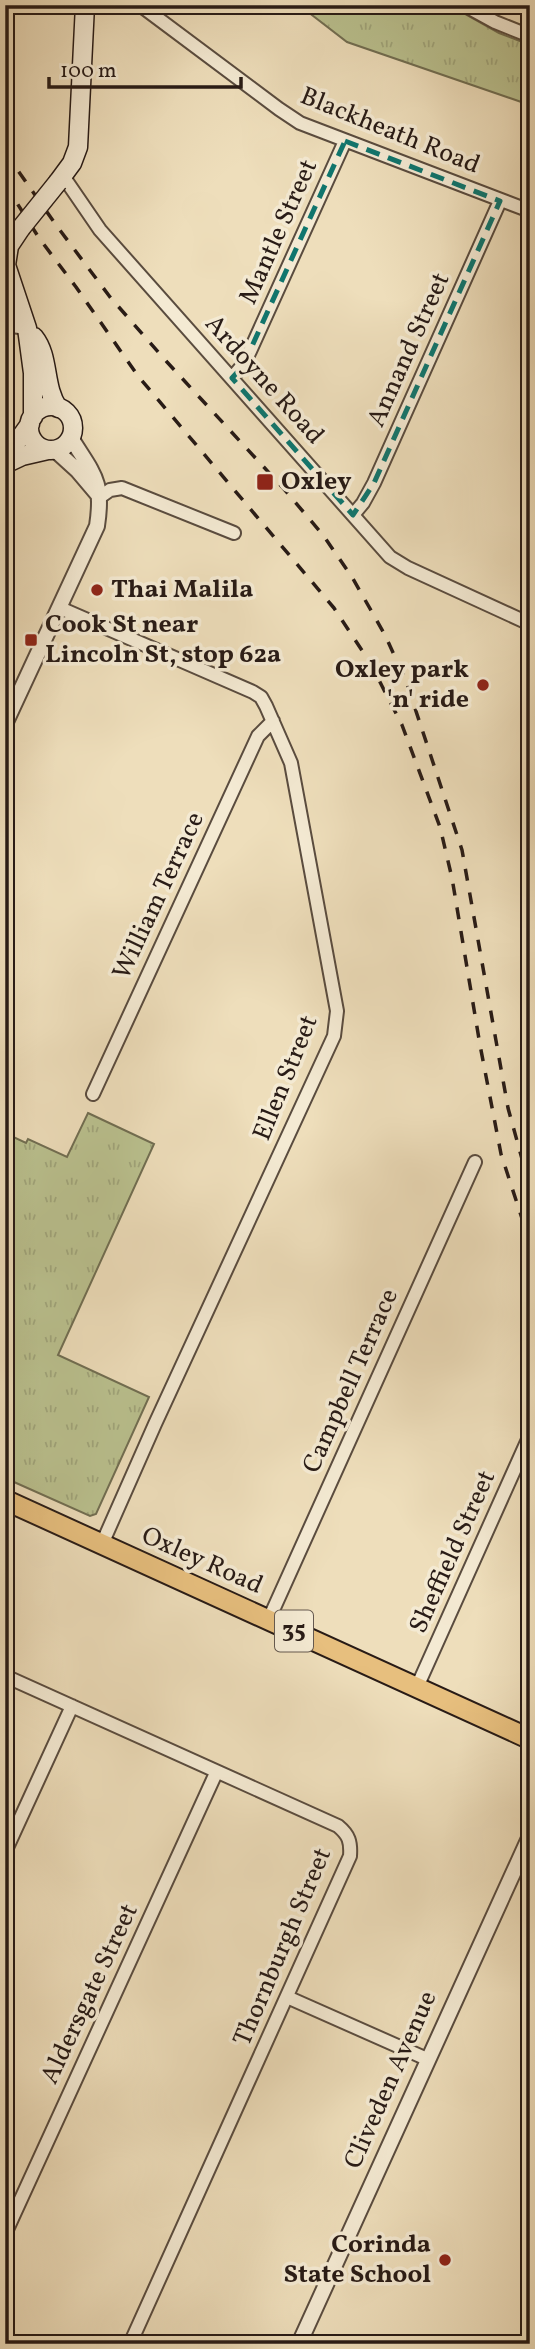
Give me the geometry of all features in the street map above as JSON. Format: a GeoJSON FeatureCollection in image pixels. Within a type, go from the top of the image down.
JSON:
{"type":"FeatureCollection","features":[{"type":"Feature","properties":{"kind":"main road"},"geometry":{"type":"LineString","coordinates":[[51,450],[36,443],[30,431],[33,373],[27,328],[6,265],[9,246],[61,179],[72,163],[78,146],[85,5]]}},
{"type":"Feature","properties":{"kind":"main road"},"geometry":{"type":"LineString","coordinates":[[5,464],[22,456],[61,448],[71,438],[73,430],[69,416],[58,408],[49,390],[37,341],[27,328]]}},
{"type":"Feature","properties":{"kind":"main road"},"geometry":{"type":"LineString","coordinates":[[5,453],[44,408],[58,408]]}},
{"type":"Feature","properties":{"kind":"main road","name":"Oxley Road"},"geometry":{"type":"LineString","coordinates":[[5,1500],[530,1739]]}},
{"type":"Feature","properties":{"kind":"street","name":"Blackheath Road"},"geometry":{"type":"LineString","coordinates":[[140,5],[300,123],[530,211]]}},
{"type":"Feature","properties":{"kind":"street"},"geometry":{"type":"LineString","coordinates":[[464,5],[495,22],[530,36]]}},
{"type":"Feature","properties":{"kind":"street","name":"Mantle Street"},"geometry":{"type":"LineString","coordinates":[[232,377],[250,351],[345,141]]}},
{"type":"Feature","properties":{"kind":"street","name":"Ardoyne Road"},"geometry":{"type":"LineString","coordinates":[[61,179],[100,230],[390,557],[408,568],[527,622]]}},
{"type":"Feature","properties":{"kind":"street","name":"Annand Street"},"geometry":{"type":"LineString","coordinates":[[353,515],[374,483],[500,201]]}},
{"type":"Feature","properties":{"kind":"street"},"geometry":{"type":"LineString","coordinates":[[5,311],[12,326],[27,328]]}},
{"type":"Feature","properties":{"kind":"street"},"geometry":{"type":"LineString","coordinates":[[5,724],[97,526],[100,497],[94,471],[71,438]]}},
{"type":"Feature","properties":{"kind":"street"},"geometry":{"type":"LineString","coordinates":[[51,450],[77,470],[100,497]]}},
{"type":"Feature","properties":{"kind":"street"},"geometry":{"type":"LineString","coordinates":[[100,497],[110,490],[121,488],[234,533]]}},
{"type":"Feature","properties":{"kind":"street","name":"Ellen Street"},"geometry":{"type":"LineString","coordinates":[[60,608],[261,697],[291,763],[337,1011],[336,1024],[328,1048],[102,1544]]}},
{"type":"Feature","properties":{"kind":"street"},"geometry":{"type":"LineString","coordinates":[[527,622],[530,608]]}},
{"type":"Feature","properties":{"kind":"street","name":"William Terrace"},"geometry":{"type":"LineString","coordinates":[[93,1094],[258,736],[273,721]]}},
{"type":"Feature","properties":{"kind":"street","name":"Campbell Terrace"},"geometry":{"type":"LineString","coordinates":[[268,1619],[474,1162]]}},
{"type":"Feature","properties":{"kind":"street","name":"Sheffield Street"},"geometry":{"type":"LineString","coordinates":[[417,1688],[530,1435]]}},
{"type":"Feature","properties":{"kind":"street","name":"Thornburgh Street"},"geometry":{"type":"LineString","coordinates":[[5,1676],[338,1826],[351,1844],[350,1856],[130,2344]]}},
{"type":"Feature","properties":{"kind":"street"},"geometry":{"type":"LineString","coordinates":[[5,1852],[72,1706]]}},
{"type":"Feature","properties":{"kind":"street","name":"Aldersgate Street"},"geometry":{"type":"LineString","coordinates":[[5,2234],[216,1773]]}},
{"type":"Feature","properties":{"kind":"street","name":"Cliveden Avenue"},"geometry":{"type":"LineString","coordinates":[[299,2344],[530,1836]]}},
{"type":"Feature","properties":{"kind":"street"},"geometry":{"type":"LineString","coordinates":[[287,1997],[428,2059]]}},
{"type":"Feature","properties":{"kind":"highlighted area"},"geometry":{"type":"Polygon","coordinates":[[[345,141],[500,201],[374,483],[353,515],[232,378],[243,366],[345,141]]]}},
{"type":"Feature","properties":{"kind":"green space"},"geometry":{"type":"Polygon","coordinates":[[[299,5],[449,5],[499,33],[530,45],[530,105],[347,42],[299,5]]]}},
{"type":"Feature","properties":{"kind":"green space"},"geometry":{"type":"Polygon","coordinates":[[[88,1113],[154,1144],[58,1355],[149,1397],[96,1514],[90,1516],[5,1478],[5,1133],[26,1143],[28,1139],[67,1157],[88,1113]]]}},
{"type":"Feature","properties":{"kind":"railway"},"geometry":{"type":"LineString","coordinates":[[5,152],[110,297],[323,535],[352,577],[385,635],[406,681],[462,850],[508,1108],[530,1188]]}},
{"type":"Feature","properties":{"kind":"railway"},"geometry":{"type":"LineString","coordinates":[[5,184],[39,238],[138,376],[334,608],[371,664],[402,725],[440,827],[452,878],[501,1154],[530,1243]]}},
{"type":"Feature","properties":{"kind":"place","name":"Oxley"},"geometry":{"type":"Point","coordinates":[265,482]}},
{"type":"Feature","properties":{"kind":"place","name":"Thai Malila"},"geometry":{"type":"Point","coordinates":[97,590]}},
{"type":"Feature","properties":{"kind":"place","name":"Cook St near Lincoln St, stop 62a"},"geometry":{"type":"Point","coordinates":[31,640]}},
{"type":"Feature","properties":{"kind":"place","name":"Oxley park 'n' ride"},"geometry":{"type":"Point","coordinates":[483,685]}},
{"type":"Feature","properties":{"kind":"place","name":"Corinda State School"},"geometry":{"type":"Point","coordinates":[445,2260]}}]}
